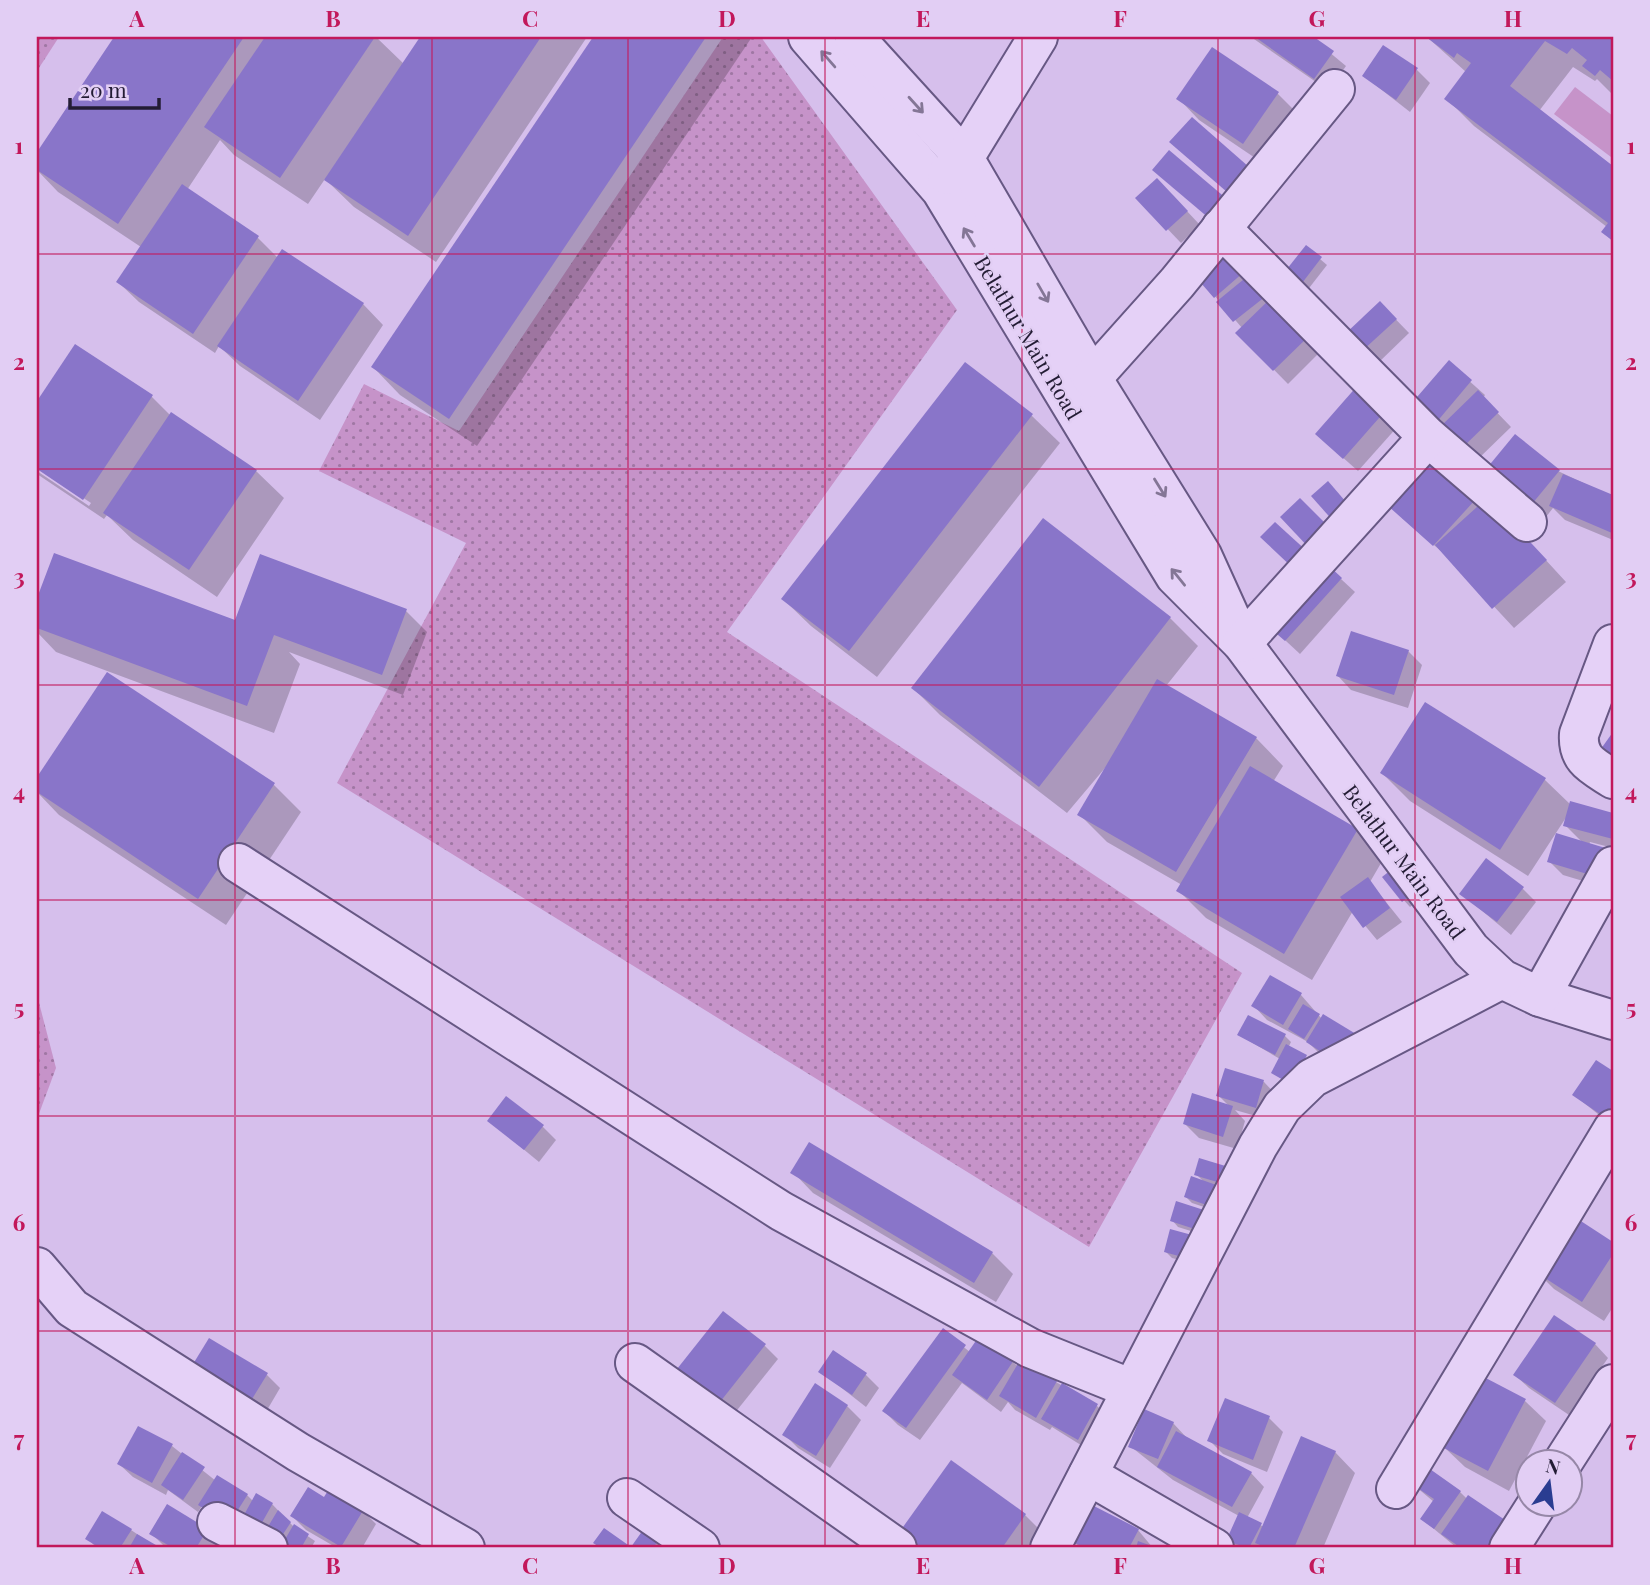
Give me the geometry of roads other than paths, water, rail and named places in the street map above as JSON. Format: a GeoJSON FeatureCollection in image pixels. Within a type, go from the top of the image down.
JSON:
{"type":"FeatureCollection","features":[{"type":"Feature","properties":{"kind":"street","name":"Belathur Main Road"},"geometry":{"type":"LineString","coordinates":[[808,37],[936,184],[1175,576],[1242,643],[1471,950],[1502,979],[1540,997],[1613,1020]]}},
{"type":"Feature","properties":{"kind":"street","name":"Belathur Main Road"},"geometry":{"type":"LineString","coordinates":[[854,37],[964,158],[1092,378],[1202,555],[1242,643]]}},
{"type":"Feature","properties":{"kind":"street"},"geometry":{"type":"LineString","coordinates":[[936,184],[964,158],[1038,37]]}},
{"type":"Feature","properties":{"kind":"street"},"geometry":{"type":"LineString","coordinates":[[1092,378],[1221,229],[1335,89]]}},
{"type":"Feature","properties":{"kind":"street"},"geometry":{"type":"LineString","coordinates":[[1221,229],[1428,437],[1527,522]]}},
{"type":"Feature","properties":{"kind":"street"},"geometry":{"type":"LineString","coordinates":[[1242,643],[1428,437]]}},
{"type":"Feature","properties":{"kind":"street"},"geometry":{"type":"LineString","coordinates":[[1613,645],[1578,734],[1582,759],[1613,779]]}},
{"type":"Feature","properties":{"kind":"street"},"geometry":{"type":"LineString","coordinates":[[238,863],[781,1211],[1030,1348],[1132,1389]]}},
{"type":"Feature","properties":{"kind":"street"},"geometry":{"type":"LineString","coordinates":[[1540,997],[1613,866]]}},
{"type":"Feature","properties":{"kind":"street"},"geometry":{"type":"LineString","coordinates":[[1050,1548],[1258,1146],[1282,1107],[1312,1078],[1502,979]]}},
{"type":"Feature","properties":{"kind":"street"},"geometry":{"type":"LineString","coordinates":[[1396,1489],[1613,1129]]}},
{"type":"Feature","properties":{"kind":"street"},"geometry":{"type":"LineString","coordinates":[[37,1267],[72,1308],[298,1452],[465,1548]]}},
{"type":"Feature","properties":{"kind":"street"},"geometry":{"type":"LineString","coordinates":[[635,1363],[897,1548]]}},
{"type":"Feature","properties":{"kind":"street"},"geometry":{"type":"LineString","coordinates":[[1572,1448],[1613,1384]]}},
{"type":"Feature","properties":{"kind":"street"},"geometry":{"type":"LineString","coordinates":[[1088,1475],[1214,1548]]}},
{"type":"Feature","properties":{"kind":"street"},"geometry":{"type":"LineString","coordinates":[[627,1498],[700,1548]]}},
{"type":"Feature","properties":{"kind":"street"},"geometry":{"type":"LineString","coordinates":[[1509,1548],[1527,1518]]}},
{"type":"Feature","properties":{"kind":"street"},"geometry":{"type":"LineString","coordinates":[[217,1522],[268,1548]]}}]}
